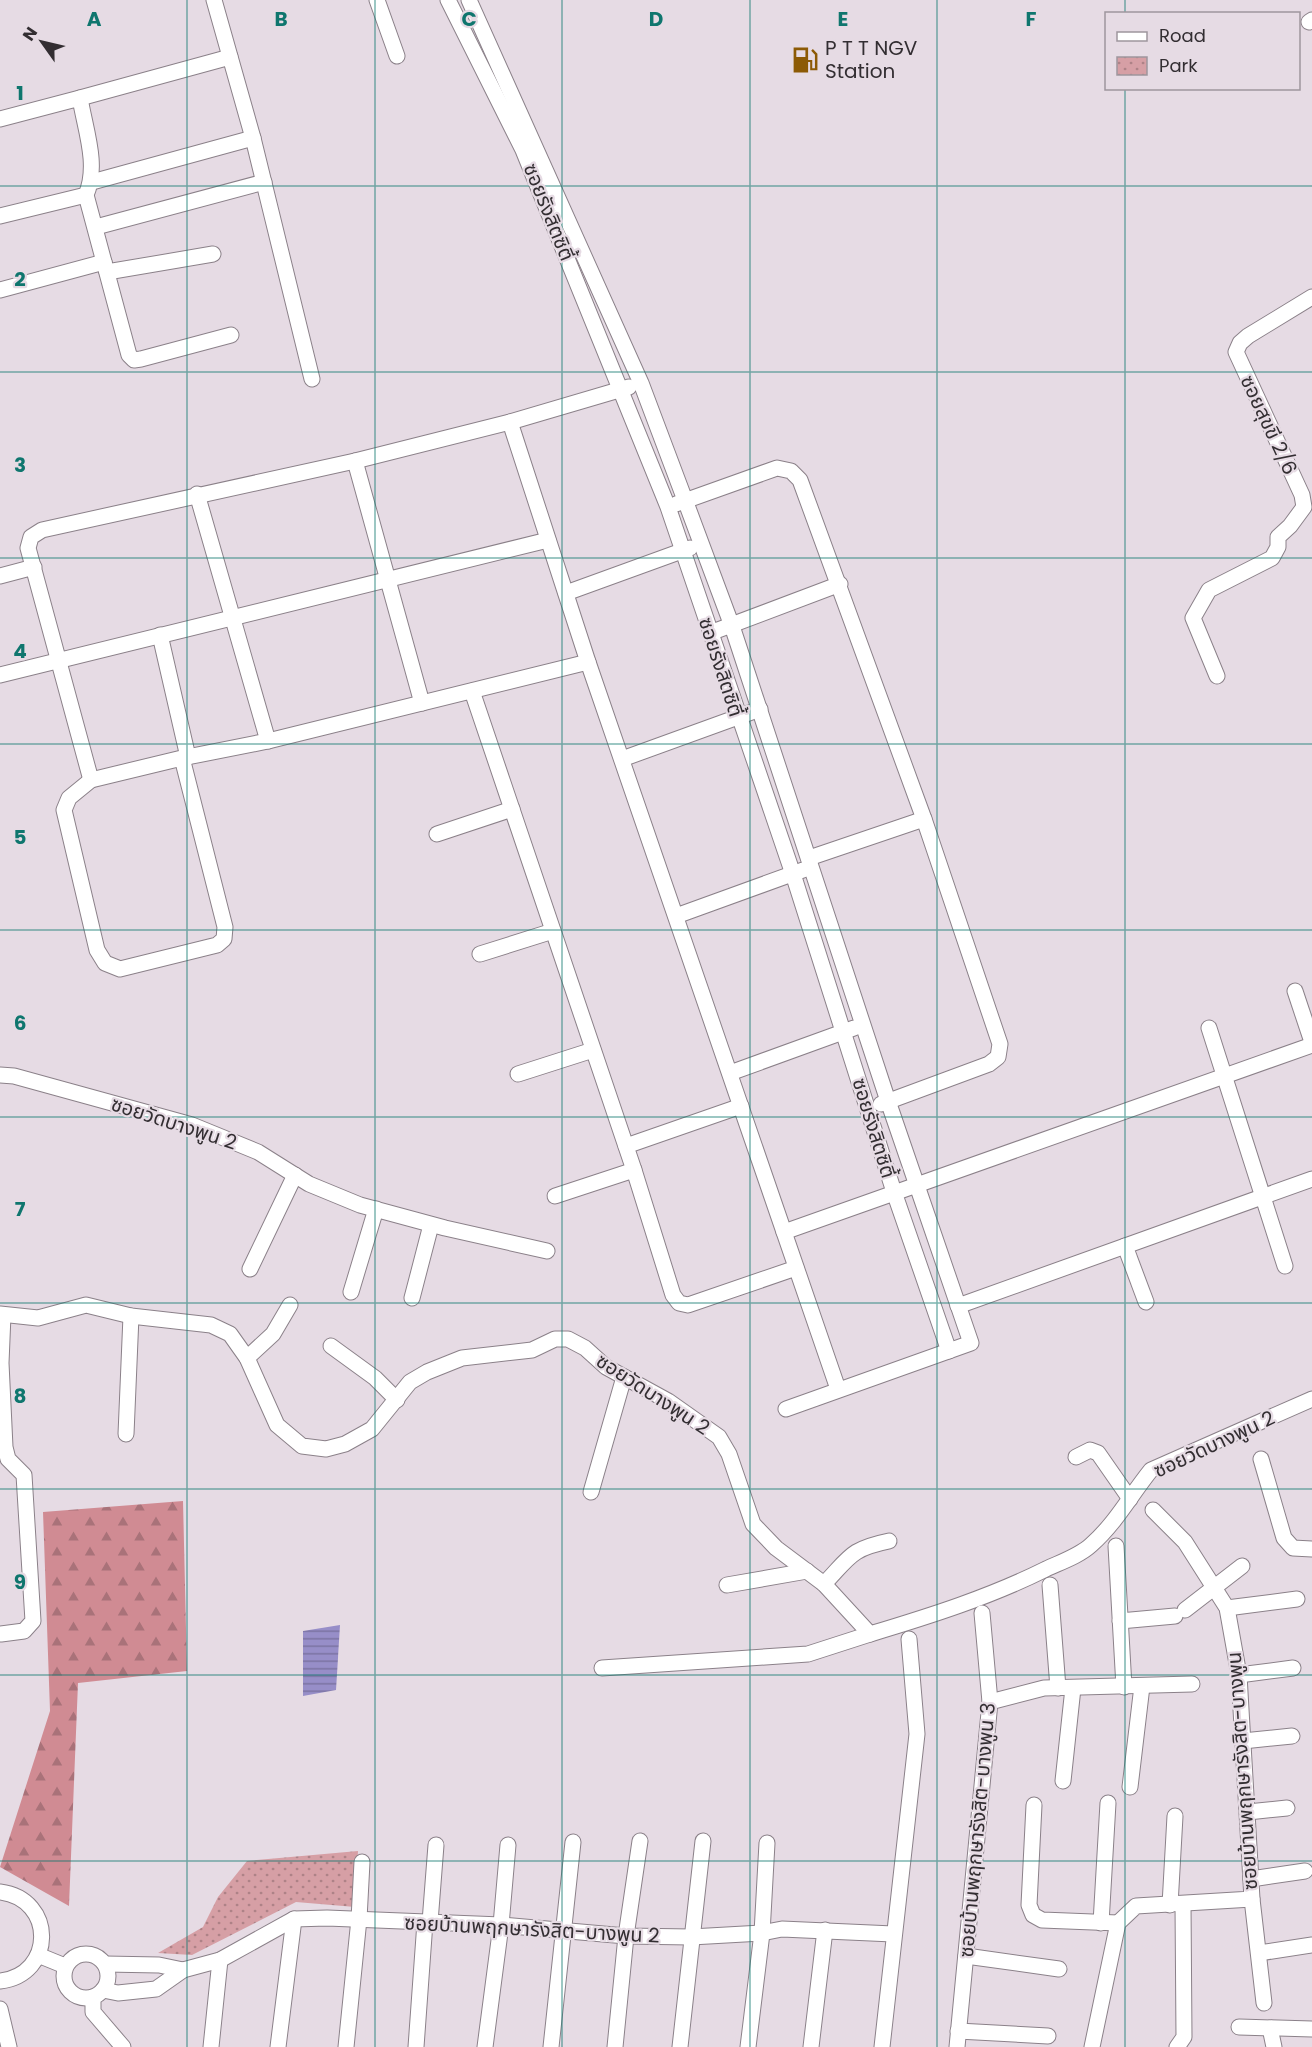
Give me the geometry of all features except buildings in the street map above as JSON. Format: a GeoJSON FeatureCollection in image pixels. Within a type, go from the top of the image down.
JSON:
{"type":"FeatureCollection","features":[{"type":"Feature","properties":{"kind":"street"},"geometry":{"type":"LineString","coordinates":[[214,0],[253,138],[312,379]]}},
{"type":"Feature","properties":{"kind":"street"},"geometry":{"type":"LineString","coordinates":[[377,0],[397,56]]}},
{"type":"Feature","properties":{"kind":"street","name":"ซอยรังสิตซิตี้"},"geometry":{"type":"LineString","coordinates":[[448,0],[523,150],[668,507],[793,874],[894,1192],[949,1351],[971,1343],[888,1101],[732,626],[685,500],[641,383],[469,0]]}},
{"type":"Feature","properties":{"kind":"street"},"geometry":{"type":"LineString","coordinates":[[0,119],[230,57]]}},
{"type":"Feature","properties":{"kind":"street"},"geometry":{"type":"LineString","coordinates":[[80,98],[93,168],[89,189],[96,227],[129,355],[134,360],[231,335]]}},
{"type":"Feature","properties":{"kind":"street"},"geometry":{"type":"LineString","coordinates":[[0,216],[253,138]]}},
{"type":"Feature","properties":{"kind":"street"},"geometry":{"type":"LineString","coordinates":[[96,227],[264,182]]}},
{"type":"Feature","properties":{"kind":"street"},"geometry":{"type":"LineString","coordinates":[[0,290],[106,267],[213,254]]}},
{"type":"Feature","properties":{"kind":"street","name":"ซอยสุขขี 2/6"},"geometry":{"type":"LineString","coordinates":[[1217,676],[1193,618],[1197,608],[1209,590],[1272,558],[1278,547],[1278,537],[1290,526],[1304,507],[1302,495],[1236,352],[1240,343],[1248,336],[1312,297]]}},
{"type":"Feature","properties":{"kind":"street"},"geometry":{"type":"LineString","coordinates":[[91,780],[28,548],[31,537],[42,530],[355,461],[510,422],[641,383]]}},
{"type":"Feature","properties":{"kind":"street"},"geometry":{"type":"LineString","coordinates":[[510,422],[588,662],[838,1389]]}},
{"type":"Feature","properties":{"kind":"street"},"geometry":{"type":"LineString","coordinates":[[355,461],[422,703]]}},
{"type":"Feature","properties":{"kind":"street"},"geometry":{"type":"LineString","coordinates":[[668,507],[777,468],[791,471],[800,480],[840,584],[924,819],[1000,1044],[998,1057],[989,1064],[868,1109]]}},
{"type":"Feature","properties":{"kind":"street"},"geometry":{"type":"LineString","coordinates":[[198,494],[268,741]]}},
{"type":"Feature","properties":{"kind":"street"},"geometry":{"type":"LineString","coordinates":[[0,675],[548,540]]}},
{"type":"Feature","properties":{"kind":"street"},"geometry":{"type":"LineString","coordinates":[[566,593],[701,544]]}},
{"type":"Feature","properties":{"kind":"street"},"geometry":{"type":"LineString","coordinates":[[0,576],[34,567]]}},
{"type":"Feature","properties":{"kind":"street"},"geometry":{"type":"LineString","coordinates":[[710,633],[840,584]]}},
{"type":"Feature","properties":{"kind":"street"},"geometry":{"type":"LineString","coordinates":[[160,635],[185,757],[225,927],[224,939],[217,945],[120,969],[105,963],[98,950],[64,810],[69,798],[91,780],[185,757],[268,741],[588,662]]}},
{"type":"Feature","properties":{"kind":"street"},"geometry":{"type":"LineString","coordinates":[[472,691],[634,1170],[673,1295],[679,1303],[688,1305],[795,1268]]}},
{"type":"Feature","properties":{"kind":"street"},"geometry":{"type":"LineString","coordinates":[[622,759],[760,710]]}},
{"type":"Feature","properties":{"kind":"street"},"geometry":{"type":"LineString","coordinates":[[437,834],[512,809]]}},
{"type":"Feature","properties":{"kind":"street"},"geometry":{"type":"LineString","coordinates":[[676,916],[793,874],[811,863],[924,819]]}},
{"type":"Feature","properties":{"kind":"street"},"geometry":{"type":"LineString","coordinates":[[480,954],[553,931]]}},
{"type":"Feature","properties":{"kind":"street"},"geometry":{"type":"LineString","coordinates":[[784,1232],[1312,1043],[1295,991]]}},
{"type":"Feature","properties":{"kind":"street"},"geometry":{"type":"LineString","coordinates":[[729,1073],[864,1024]]}},
{"type":"Feature","properties":{"kind":"street"},"geometry":{"type":"LineString","coordinates":[[1209,1028],[1285,1266]]}},
{"type":"Feature","properties":{"kind":"street"},"geometry":{"type":"LineString","coordinates":[[518,1074],[593,1050]]}},
{"type":"Feature","properties":{"kind":"street","name":"ซอยวัดบางพูน 2"},"geometry":{"type":"LineString","coordinates":[[0,1075],[24,1079],[192,1125],[258,1152],[309,1184],[376,1209],[431,1225],[547,1251]]}},
{"type":"Feature","properties":{"kind":"street"},"geometry":{"type":"LineString","coordinates":[[626,1146],[741,1106]]}},
{"type":"Feature","properties":{"kind":"street"},"geometry":{"type":"LineString","coordinates":[[555,1196],[634,1170]]}},
{"type":"Feature","properties":{"kind":"street"},"geometry":{"type":"LineString","coordinates":[[250,1269],[295,1175]]}},
{"type":"Feature","properties":{"kind":"street"},"geometry":{"type":"LineString","coordinates":[[958,1306],[1312,1179]]}},
{"type":"Feature","properties":{"kind":"street"},"geometry":{"type":"LineString","coordinates":[[351,1292],[376,1209]]}},
{"type":"Feature","properties":{"kind":"street"},"geometry":{"type":"LineString","coordinates":[[412,1298],[431,1225]]}},
{"type":"Feature","properties":{"kind":"street"},"geometry":{"type":"LineString","coordinates":[[1125,1246],[1146,1302]]}},
{"type":"Feature","properties":{"kind":"street","name":"ซอยวัดบางพูน 2"},"geometry":{"type":"LineString","coordinates":[[1,1314],[38,1318],[86,1305],[131,1316],[211,1325],[230,1334],[251,1355],[276,1425],[302,1446],[326,1449],[345,1444],[372,1429],[394,1398],[410,1382],[427,1372],[462,1358],[532,1350],[555,1339],[568,1339],[585,1348],[606,1367],[668,1401],[719,1437],[729,1454],[753,1524],[776,1548],[807,1571],[829,1580],[870,1634],[953,1609],[1023,1580],[1082,1551],[1112,1525],[1151,1470],[1312,1398]]}},
{"type":"Feature","properties":{"kind":"street"},"geometry":{"type":"LineString","coordinates":[[251,1355],[273,1334],[290,1305]]}},
{"type":"Feature","properties":{"kind":"street"},"geometry":{"type":"LineString","coordinates":[[1,1314],[5,1447],[8,1459],[24,1475],[33,1621],[24,1631],[2,1634]]}},
{"type":"Feature","properties":{"kind":"street"},"geometry":{"type":"LineString","coordinates":[[126,1434],[131,1316]]}},
{"type":"Feature","properties":{"kind":"street"},"geometry":{"type":"LineString","coordinates":[[331,1346],[375,1378],[394,1398]]}},
{"type":"Feature","properties":{"kind":"street"},"geometry":{"type":"LineString","coordinates":[[786,1409],[949,1351]]}},
{"type":"Feature","properties":{"kind":"street"},"geometry":{"type":"LineString","coordinates":[[591,1492],[624,1377]]}},
{"type":"Feature","properties":{"kind":"street"},"geometry":{"type":"LineString","coordinates":[[1076,1457],[1090,1450],[1098,1453],[1117,1477],[1130,1499]]}},
{"type":"Feature","properties":{"kind":"street"},"geometry":{"type":"LineString","coordinates":[[1261,1459],[1284,1538],[1293,1548],[1312,1549]]}},
{"type":"Feature","properties":{"kind":"street","name":"ซอยบ้านพฤกษารังสิต-บางพูน"},"geometry":{"type":"LineString","coordinates":[[1118,1923],[1136,1906],[1252,1899],[1239,1675],[1227,1608],[1185,1542],[1153,1510]]}},
{"type":"Feature","properties":{"kind":"street"},"geometry":{"type":"LineString","coordinates":[[829,1580],[849,1556],[862,1547],[889,1541]]}},
{"type":"Feature","properties":{"kind":"street"},"geometry":{"type":"LineString","coordinates":[[1116,1546],[1124,1687]]}},
{"type":"Feature","properties":{"kind":"street"},"geometry":{"type":"LineString","coordinates":[[1120,1621],[1180,1613],[1242,1566]]}},
{"type":"Feature","properties":{"kind":"street"},"geometry":{"type":"LineString","coordinates":[[727,1585],[807,1571]]}},
{"type":"Feature","properties":{"kind":"street"},"geometry":{"type":"LineString","coordinates":[[1050,1585],[1066,1688],[1063,1781]]}},
{"type":"Feature","properties":{"kind":"street"},"geometry":{"type":"LineString","coordinates":[[1227,1608],[1297,1599]]}},
{"type":"Feature","properties":{"kind":"street","name":"ซอยบ้านพฤกษารังสิต-บางพูน 3"},"geometry":{"type":"LineString","coordinates":[[957,2047],[990,1702],[982,1613]]}},
{"type":"Feature","properties":{"kind":"street"},"geometry":{"type":"LineString","coordinates":[[602,1668],[808,1654],[870,1634]]}},
{"type":"Feature","properties":{"kind":"street"},"geometry":{"type":"LineString","coordinates":[[882,2047],[917,1734],[909,1639]]}},
{"type":"Feature","properties":{"kind":"street"},"geometry":{"type":"LineString","coordinates":[[1239,1675],[1293,1668]]}},
{"type":"Feature","properties":{"kind":"street"},"geometry":{"type":"LineString","coordinates":[[990,1702],[1044,1688],[1192,1684]]}},
{"type":"Feature","properties":{"kind":"street"},"geometry":{"type":"LineString","coordinates":[[1130,1787],[1142,1686]]}},
{"type":"Feature","properties":{"kind":"street"},"geometry":{"type":"LineString","coordinates":[[1243,1741],[1292,1736]]}},
{"type":"Feature","properties":{"kind":"street"},"geometry":{"type":"LineString","coordinates":[[1101,1923],[1108,1803]]}},
{"type":"Feature","properties":{"kind":"street"},"geometry":{"type":"LineString","coordinates":[[1034,1805],[1029,1905],[1033,1915],[1042,1920],[1118,1923],[1092,2047]]}},
{"type":"Feature","properties":{"kind":"street"},"geometry":{"type":"LineString","coordinates":[[1248,1812],[1287,1808]]}},
{"type":"Feature","properties":{"kind":"street"},"geometry":{"type":"LineString","coordinates":[[1175,1816],[1184,2037],[1177,2047]]}},
{"type":"Feature","properties":{"kind":"street"},"geometry":{"type":"LineString","coordinates":[[615,2047],[626,1936],[640,1841]]}},
{"type":"Feature","properties":{"kind":"street"},"geometry":{"type":"LineString","coordinates":[[680,2047],[703,1841]]}},
{"type":"Feature","properties":{"kind":"street"},"geometry":{"type":"LineString","coordinates":[[551,2047],[573,1842]]}},
{"type":"Feature","properties":{"kind":"street"},"geometry":{"type":"LineString","coordinates":[[748,2047],[762,1933],[768,1843]]}},
{"type":"Feature","properties":{"kind":"street"},"geometry":{"type":"LineString","coordinates":[[416,2047],[436,1845]]}},
{"type":"Feature","properties":{"kind":"street"},"geometry":{"type":"LineString","coordinates":[[484,2047],[501,1926],[508,1845]]}},
{"type":"Feature","properties":{"kind":"street"},"geometry":{"type":"LineString","coordinates":[[346,2047],[359,1919],[362,1862]]}},
{"type":"Feature","properties":{"kind":"street"},"geometry":{"type":"LineString","coordinates":[[1251,1879],[1305,1871]]}},
{"type":"Feature","properties":{"kind":"street"},"geometry":{"type":"LineString","coordinates":[[0,1892],[18,1897],[36,1914],[42,1931],[38,1955],[23,1973],[0,1981]]}},
{"type":"Feature","properties":{"kind":"street"},"geometry":{"type":"LineString","coordinates":[[1252,1899],[1264,2003]]}},
{"type":"Feature","properties":{"kind":"street"},"geometry":{"type":"LineString","coordinates":[[278,2047],[294,1919]]}},
{"type":"Feature","properties":{"kind":"street","name":"ซอยบ้านพฤกษารังสิต-บางพูน 2"},"geometry":{"type":"LineString","coordinates":[[98,1994],[156,1989],[183,1970],[220,1960],[294,1919],[427,1922],[626,1936],[691,1937],[762,1933],[782,1929],[893,1934]]}},
{"type":"Feature","properties":{"kind":"street"},"geometry":{"type":"LineString","coordinates":[[811,2047],[825,1930]]}},
{"type":"Feature","properties":{"kind":"street"},"geometry":{"type":"LineString","coordinates":[[1259,1953],[1312,1944]]}},
{"type":"Feature","properties":{"kind":"street"},"geometry":{"type":"LineString","coordinates":[[98,1994],[78,1997],[66,1988],[65,1966],[70,1959],[85,1953],[93,1954],[105,1964],[108,1980],[98,1994],[93,2012],[123,2047]]}},
{"type":"Feature","properties":{"kind":"street"},"geometry":{"type":"LineString","coordinates":[[38,1955],[65,1966]]}},
{"type":"Feature","properties":{"kind":"street"},"geometry":{"type":"LineString","coordinates":[[966,1956],[1059,1969]]}},
{"type":"Feature","properties":{"kind":"street"},"geometry":{"type":"LineString","coordinates":[[211,2047],[220,1960]]}},
{"type":"Feature","properties":{"kind":"street","name":"ซอยบ้านพฤกษารังสิต-บางพูน 2"},"geometry":{"type":"LineString","coordinates":[[105,1964],[159,1965],[183,1970]]}},
{"type":"Feature","properties":{"kind":"street"},"geometry":{"type":"LineString","coordinates":[[0,2009],[9,2047]]}},
{"type":"Feature","properties":{"kind":"street"},"geometry":{"type":"LineString","coordinates":[[1239,2027],[1312,2029]]}},
{"type":"Feature","properties":{"kind":"street"},"geometry":{"type":"LineString","coordinates":[[1270,2028],[1274,2047]]}},
{"type":"Feature","properties":{"kind":"street"},"geometry":{"type":"LineString","coordinates":[[958,2031],[1048,2036]]}},
{"type":"Feature","properties":{"kind":"green space"},"geometry":{"type":"Polygon","coordinates":[[[183,1501],[187,1671],[78,1683],[69,1906],[0,1867],[50,1711],[43,1512],[183,1501]]]}},
{"type":"Feature","properties":{"kind":"green space"},"geometry":{"type":"Polygon","coordinates":[[[358,1851],[355,1907],[296,1902],[192,1955],[158,1953],[203,1927],[218,1897],[247,1861],[358,1851]]]}},
{"type":"Feature","properties":{"kind":"shaded area"},"geometry":{"type":"Polygon","coordinates":[[[340,1625],[336,1690],[303,1696],[303,1631],[340,1625]]]}},
{"type":"Feature","properties":{"kind":"place","name":"P T T NGV Station"},"geometry":{"type":"Point","coordinates":[805,60]}}]}
